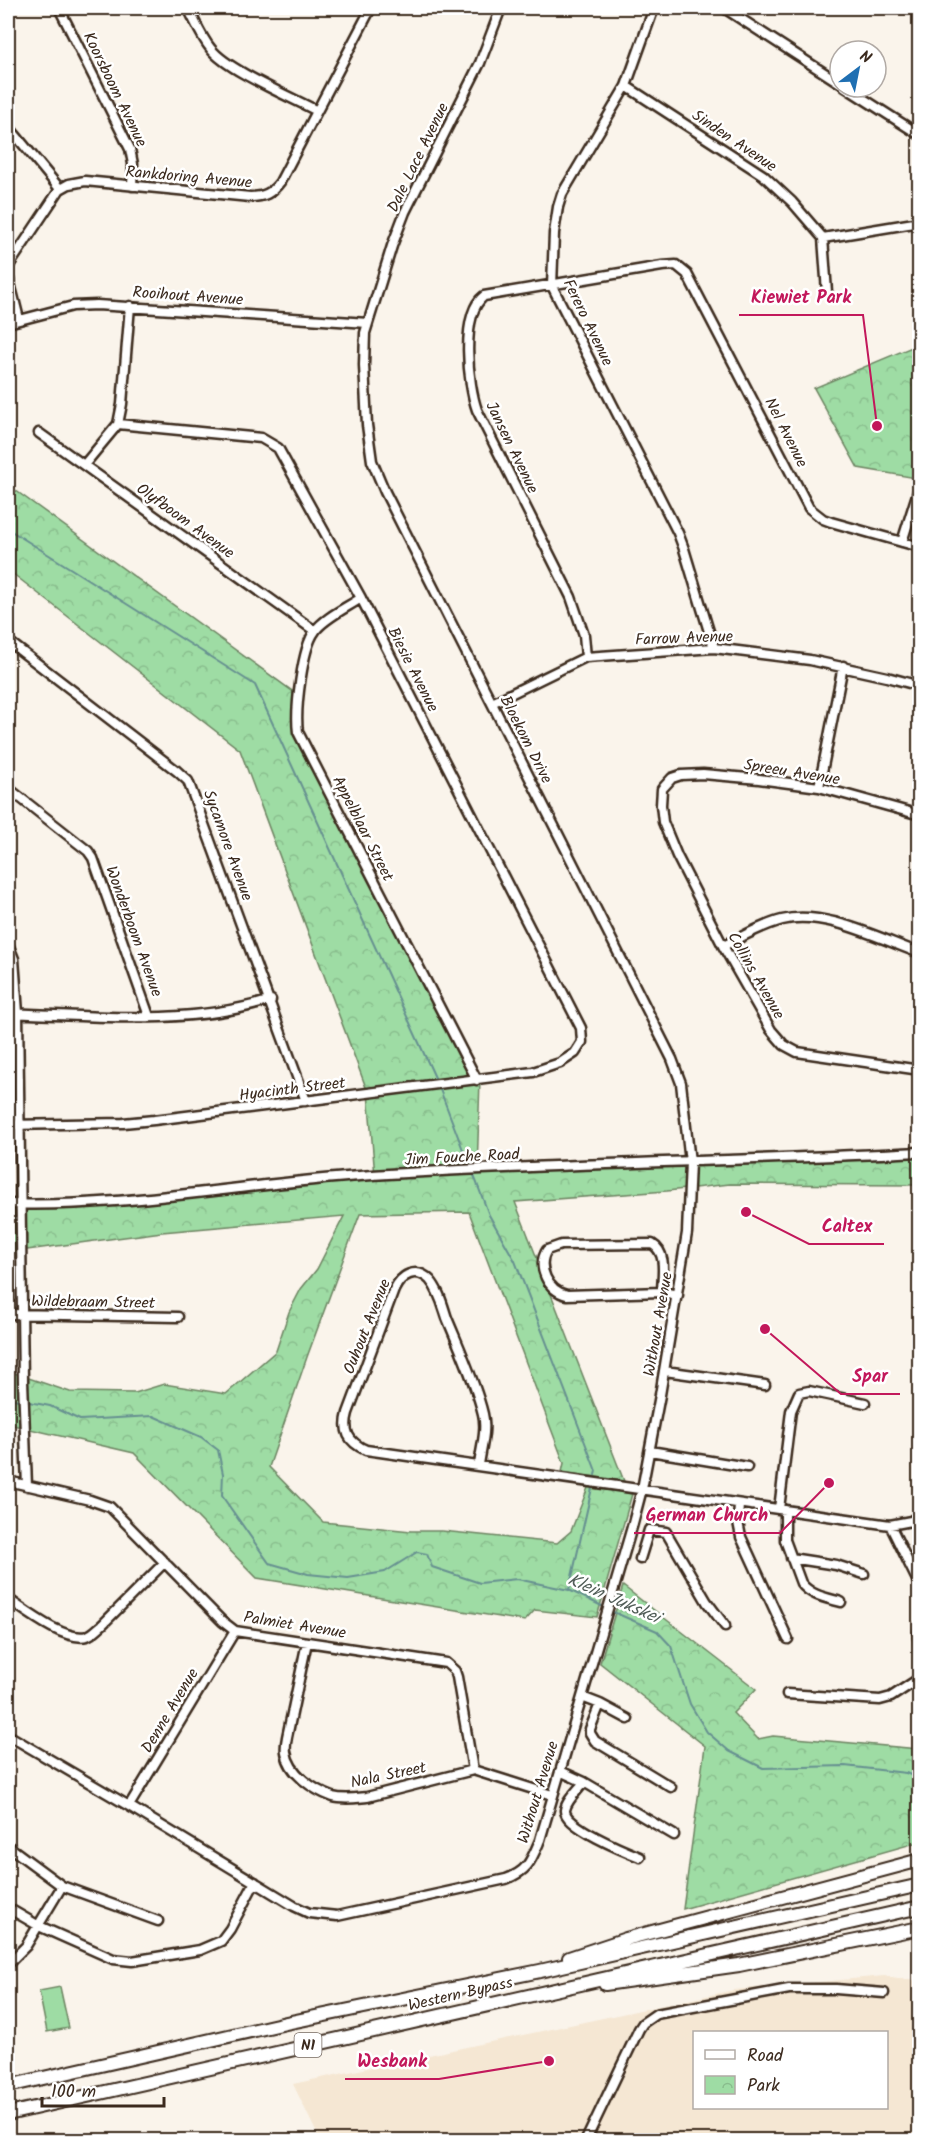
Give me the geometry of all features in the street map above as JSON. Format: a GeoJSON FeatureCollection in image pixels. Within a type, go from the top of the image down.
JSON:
{"type":"FeatureCollection","features":[{"type":"Feature","properties":{"kind":"highway"},"geometry":{"type":"LineString","coordinates":[[540,1971],[579,1954],[626,1939],[920,1860]]}},
{"type":"Feature","properties":{"kind":"highway","name":"Western Bypass"},"geometry":{"type":"LineString","coordinates":[[8,2086],[286,2023],[540,1971],[920,1885]]}},
{"type":"Feature","properties":{"kind":"highway","name":"Western Bypass"},"geometry":{"type":"LineString","coordinates":[[8,2114],[920,1907]]}},
{"type":"Feature","properties":{"kind":"highway"},"geometry":{"type":"LineString","coordinates":[[536,1993],[739,1965],[920,1928]]}},
{"type":"Feature","properties":{"kind":"street","name":"Koorsboom Avenue"},"geometry":{"type":"LineString","coordinates":[[59,8],[130,149],[133,164],[132,186]]}},
{"type":"Feature","properties":{"kind":"street"},"geometry":{"type":"LineString","coordinates":[[188,8],[204,39],[216,54],[237,69],[317,111]]}},
{"type":"Feature","properties":{"kind":"street","name":"Rankdoring Avenue"},"geometry":{"type":"LineString","coordinates":[[60,189],[69,184],[84,181],[250,197],[268,194],[280,182],[371,8]]}},
{"type":"Feature","properties":{"kind":"street","name":"Dale Lace Avenue"},"geometry":{"type":"LineString","coordinates":[[368,323],[405,212],[480,63],[501,8]]}},
{"type":"Feature","properties":{"kind":"street","name":"Ferero Avenue"},"geometry":{"type":"LineString","coordinates":[[654,8],[626,86],[562,194],[554,233],[552,286],[678,533],[714,648]]}},
{"type":"Feature","properties":{"kind":"street"},"geometry":{"type":"LineString","coordinates":[[724,8],[828,76]]}},
{"type":"Feature","properties":{"kind":"street","name":"Sinden Avenue"},"geometry":{"type":"LineString","coordinates":[[626,86],[763,175],[792,202],[823,238]]}},
{"type":"Feature","properties":{"kind":"street"},"geometry":{"type":"LineString","coordinates":[[864,99],[920,135]]}},
{"type":"Feature","properties":{"kind":"street"},"geometry":{"type":"LineString","coordinates":[[8,126],[60,189],[8,267]]}},
{"type":"Feature","properties":{"kind":"street"},"geometry":{"type":"LineString","coordinates":[[827,292],[823,238],[920,222]]}},
{"type":"Feature","properties":{"kind":"street","name":"Jansen Avenue"},"geometry":{"type":"LineString","coordinates":[[586,657],[584,635],[572,597],[471,395],[468,347],[474,311],[480,299],[489,295],[662,266],[680,267]]}},
{"type":"Feature","properties":{"kind":"street","name":"Nel Avenue"},"geometry":{"type":"LineString","coordinates":[[680,267],[687,274],[809,508],[823,519],[920,547]]}},
{"type":"Feature","properties":{"kind":"street"},"geometry":{"type":"LineString","coordinates":[[8,275],[19,319]]}},
{"type":"Feature","properties":{"kind":"street","name":"Rooihout Avenue"},"geometry":{"type":"LineString","coordinates":[[8,322],[73,306],[130,306],[368,323]]}},
{"type":"Feature","properties":{"kind":"street"},"geometry":{"type":"LineString","coordinates":[[84,465],[118,424],[122,404],[130,306]]}},
{"type":"Feature","properties":{"kind":"street","name":"Bloekom Drive"},"geometry":{"type":"LineString","coordinates":[[368,323],[364,343],[364,365],[367,425],[372,461],[401,525],[676,1066],[681,1083],[690,1162]]}},
{"type":"Feature","properties":{"kind":"street","name":"Biesie Avenue"},"geometry":{"type":"LineString","coordinates":[[118,424],[261,438],[273,443],[285,457],[361,598],[581,1028],[582,1042],[575,1053]]}},
{"type":"Feature","properties":{"kind":"street","name":"Olyfboom Avenue"},"geometry":{"type":"LineString","coordinates":[[39,433],[315,631]]}},
{"type":"Feature","properties":{"kind":"street"},"geometry":{"type":"LineString","coordinates":[[902,542],[920,485]]}},
{"type":"Feature","properties":{"kind":"street"},"geometry":{"type":"LineString","coordinates":[[315,631],[361,598]]}},
{"type":"Feature","properties":{"kind":"street","name":"Appelblaar Street"},"geometry":{"type":"LineString","coordinates":[[315,631],[308,648],[298,697],[297,720],[300,738],[477,1080]]}},
{"type":"Feature","properties":{"kind":"street","name":"Sycamore Avenue"},"geometry":{"type":"LineString","coordinates":[[8,641],[177,771],[188,782],[306,1101]]}},
{"type":"Feature","properties":{"kind":"street","name":"Farrow Avenue"},"geometry":{"type":"LineString","coordinates":[[492,703],[586,657],[714,648],[843,666],[920,686]]}},
{"type":"Feature","properties":{"kind":"street"},"geometry":{"type":"LineString","coordinates":[[819,787],[843,666]]}},
{"type":"Feature","properties":{"kind":"street","name":"Spreeu Avenue"},"geometry":{"type":"LineString","coordinates":[[662,789],[672,778],[681,775],[703,774],[759,779],[819,787],[920,815]]}},
{"type":"Feature","properties":{"kind":"street","name":"Wonderboom Avenue"},"geometry":{"type":"LineString","coordinates":[[8,788],[93,858],[149,1016]]}},
{"type":"Feature","properties":{"kind":"street","name":"Collins Avenue"},"geometry":{"type":"LineString","coordinates":[[662,789],[661,805],[669,839],[723,946],[771,1030],[784,1045],[797,1052],[920,1070]]}},
{"type":"Feature","properties":{"kind":"street"},"geometry":{"type":"LineString","coordinates":[[723,946],[769,924],[806,917],[836,922],[920,953]]}},
{"type":"Feature","properties":{"kind":"street"},"geometry":{"type":"LineString","coordinates":[[8,944],[14,959],[18,1013],[27,1486]]}},
{"type":"Feature","properties":{"kind":"street"},"geometry":{"type":"LineString","coordinates":[[8,1013],[149,1016],[215,1013],[270,1000]]}},
{"type":"Feature","properties":{"kind":"street","name":"Hyacinth Street"},"geometry":{"type":"LineString","coordinates":[[8,1125],[154,1120],[433,1086],[533,1072],[560,1063],[575,1053]]}},
{"type":"Feature","properties":{"kind":"street","name":"Jim Fouche Road"},"geometry":{"type":"LineString","coordinates":[[8,1204],[115,1201],[327,1178],[466,1170],[920,1152]]}},
{"type":"Feature","properties":{"kind":"street","name":"Without Avenue"},"geometry":{"type":"LineString","coordinates":[[8,1735],[309,1913],[337,1916],[506,1879],[522,1872],[527,1867],[540,1840],[642,1489],[678,1295],[687,1233],[690,1162]]}},
{"type":"Feature","properties":{"kind":"street"},"geometry":{"type":"LineString","coordinates":[[662,1292],[662,1257],[660,1251],[652,1244],[561,1245],[547,1250],[543,1260],[543,1268],[552,1289],[560,1294],[662,1292],[678,1295]]}},
{"type":"Feature","properties":{"kind":"street","name":"Ouhout Avenue"},"geometry":{"type":"LineString","coordinates":[[479,1465],[484,1429],[483,1415],[433,1284],[423,1275],[411,1273],[401,1279],[394,1290],[348,1413],[345,1429],[347,1436],[352,1442],[366,1450],[890,1526],[911,1521],[920,1515]]}},
{"type":"Feature","properties":{"kind":"street","name":"Wildebraam Street"},"geometry":{"type":"LineString","coordinates":[[8,1314],[178,1317]]}},
{"type":"Feature","properties":{"kind":"street"},"geometry":{"type":"LineString","coordinates":[[665,1371],[765,1385]]}},
{"type":"Feature","properties":{"kind":"street"},"geometry":{"type":"LineString","coordinates":[[841,1602],[805,1588],[791,1558],[784,1531],[782,1510],[791,1410],[799,1393],[809,1391],[865,1404]]}},
{"type":"Feature","properties":{"kind":"street"},"geometry":{"type":"LineString","coordinates":[[650,1451],[747,1467]]}},
{"type":"Feature","properties":{"kind":"street","name":"Palmiet Avenue"},"geometry":{"type":"LineString","coordinates":[[8,1481],[90,1500],[110,1507],[222,1621],[235,1631],[446,1663],[455,1671],[457,1677],[473,1770]]}},
{"type":"Feature","properties":{"kind":"street"},"geometry":{"type":"LineString","coordinates":[[739,1504],[738,1522],[741,1537],[788,1639]]}},
{"type":"Feature","properties":{"kind":"street"},"geometry":{"type":"LineString","coordinates":[[890,1526],[920,1587]]}},
{"type":"Feature","properties":{"kind":"street"},"geometry":{"type":"LineString","coordinates":[[632,1527],[666,1532],[707,1602],[725,1626]]}},
{"type":"Feature","properties":{"kind":"street"},"geometry":{"type":"LineString","coordinates":[[640,1559],[649,1530]]}},
{"type":"Feature","properties":{"kind":"street"},"geometry":{"type":"LineString","coordinates":[[791,1558],[836,1565],[864,1574]]}},
{"type":"Feature","properties":{"kind":"street"},"geometry":{"type":"LineString","coordinates":[[8,1599],[66,1634],[85,1636],[92,1634],[102,1625],[165,1562]]}},
{"type":"Feature","properties":{"kind":"street"},"geometry":{"type":"LineString","coordinates":[[920,1625],[918,1637],[920,1650]]}},
{"type":"Feature","properties":{"kind":"street","name":"Denne Avenue"},"geometry":{"type":"LineString","coordinates":[[129,1806],[235,1631]]}},
{"type":"Feature","properties":{"kind":"street","name":"Nala Street"},"geometry":{"type":"LineString","coordinates":[[307,1642],[286,1751],[296,1774],[307,1783],[333,1797],[349,1799],[367,1797],[473,1770]]}},
{"type":"Feature","properties":{"kind":"street"},"geometry":{"type":"LineString","coordinates":[[787,1694],[880,1700],[920,1678]]}},
{"type":"Feature","properties":{"kind":"street"},"geometry":{"type":"LineString","coordinates":[[582,1697],[628,1719]]}},
{"type":"Feature","properties":{"kind":"street"},"geometry":{"type":"LineString","coordinates":[[600,1704],[591,1725],[592,1738],[671,1787]]}},
{"type":"Feature","properties":{"kind":"street"},"geometry":{"type":"LineString","coordinates":[[473,1770],[552,1795]]}},
{"type":"Feature","properties":{"kind":"street"},"geometry":{"type":"LineString","coordinates":[[560,1771],[584,1782],[674,1835]]}},
{"type":"Feature","properties":{"kind":"street"},"geometry":{"type":"LineString","coordinates":[[584,1782],[566,1806],[568,1819],[610,1845],[640,1857]]}},
{"type":"Feature","properties":{"kind":"street"},"geometry":{"type":"LineString","coordinates":[[8,1846],[62,1886],[158,1921]]}},
{"type":"Feature","properties":{"kind":"street"},"geometry":{"type":"LineString","coordinates":[[8,1908],[39,1926],[113,1959],[132,1961],[200,1950],[220,1941],[230,1929],[255,1882]]}},
{"type":"Feature","properties":{"kind":"street"},"geometry":{"type":"LineString","coordinates":[[8,1964],[22,1951],[62,1886]]}},
{"type":"Feature","properties":{"kind":"street"},"geometry":{"type":"LineString","coordinates":[[586,2140],[639,2029],[643,2023],[656,2014],[789,1989],[836,1989],[884,1993]]}},
{"type":"Feature","properties":{"kind":"shaded area"},"geometry":{"type":"Polygon","coordinates":[[[884,1976],[919,1981],[919,2140],[320,2140],[293,2084],[734,1990],[884,1976]]]}},
{"type":"Feature","properties":{"kind":"green space"},"geometry":{"type":"Polygon","coordinates":[[[919,344],[920,465],[916,478],[858,468],[814,388],[919,344]]]}},
{"type":"Feature","properties":{"kind":"green space"},"geometry":{"type":"Polygon","coordinates":[[[8,485],[299,696],[301,731],[480,1080],[477,1170],[919,1152],[919,1185],[730,1184],[515,1202],[624,1481],[562,1472],[564,1463],[469,1212],[360,1214],[269,1467],[323,1522],[557,1543],[571,1531],[589,1485],[632,1494],[597,1617],[535,1610],[525,1621],[257,1578],[134,1453],[8,1424],[8,1371],[70,1392],[135,1393],[164,1384],[226,1394],[276,1351],[289,1312],[301,1289],[317,1269],[344,1216],[162,1232],[8,1252],[8,1204],[70,1204],[375,1176],[368,1093],[240,750],[8,570],[8,485]]]}},
{"type":"Feature","properties":{"kind":"green space"},"geometry":{"type":"Polygon","coordinates":[[[623,1586],[756,1689],[733,1713],[758,1739],[773,1736],[919,1749],[919,1842],[683,1909],[705,1746],[600,1663],[623,1586]]]}},
{"type":"Feature","properties":{"kind":"green space"},"geometry":{"type":"Polygon","coordinates":[[[60,1987],[69,2028],[47,2032],[39,1991],[60,1987]]]}},
{"type":"Feature","properties":{"kind":"waterway"},"geometry":{"type":"LineString","coordinates":[[8,529],[255,685],[437,1082]]}},
{"type":"Feature","properties":{"kind":"waterway"},"geometry":{"type":"LineString","coordinates":[[439,1087],[470,1168]]}},
{"type":"Feature","properties":{"kind":"waterway"},"geometry":{"type":"LineString","coordinates":[[473,1173],[489,1215],[515,1261],[596,1471],[595,1475]]}},
{"type":"Feature","properties":{"kind":"waterway","name":"Klein Jukskei"},"geometry":{"type":"LineString","coordinates":[[8,1398],[50,1406],[80,1420],[153,1416],[201,1437],[218,1450],[223,1474],[222,1496],[269,1563],[308,1574],[348,1578],[385,1572],[417,1552],[427,1554],[432,1567],[480,1583],[517,1579],[569,1590],[606,1608]]}},
{"type":"Feature","properties":{"kind":"waterway"},"geometry":{"type":"LineString","coordinates":[[569,1590],[592,1488]]}},
{"type":"Feature","properties":{"kind":"waterway","name":"Klein Jukskei"},"geometry":{"type":"LineString","coordinates":[[611,1611],[657,1631],[671,1646],[690,1704],[707,1732],[729,1751],[763,1768],[845,1766],[906,1773],[920,1779]]}},
{"type":"Feature","properties":{"kind":"place","name":"Kiewiet Park"},"geometry":{"type":"Point","coordinates":[877,426]}},
{"type":"Feature","properties":{"kind":"place","name":"Caltex"},"geometry":{"type":"Point","coordinates":[746,1212]}},
{"type":"Feature","properties":{"kind":"place","name":"Spar"},"geometry":{"type":"Point","coordinates":[765,1329]}},
{"type":"Feature","properties":{"kind":"place","name":"German Church"},"geometry":{"type":"Point","coordinates":[829,1483]}},
{"type":"Feature","properties":{"kind":"place","name":"Wesbank"},"geometry":{"type":"Point","coordinates":[549,2061]}}]}
